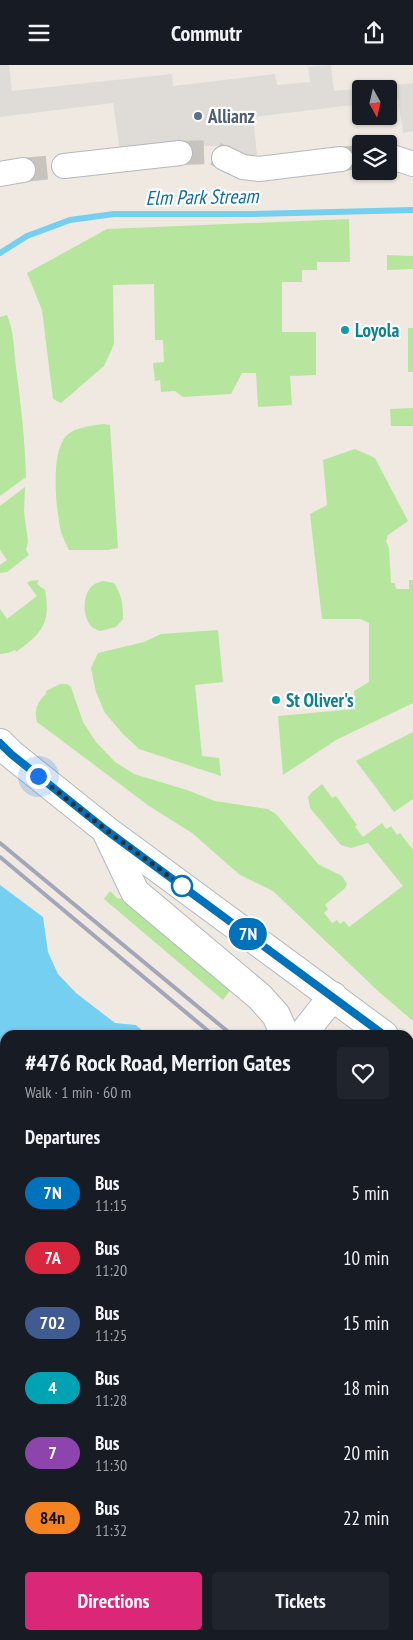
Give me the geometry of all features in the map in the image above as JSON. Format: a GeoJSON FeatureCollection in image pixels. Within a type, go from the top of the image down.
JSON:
{"type":"FeatureCollection","features":[{"type":"Feature","properties":{"kind":"main road"},"geometry":{"type":"LineString","coordinates":[[0,743],[11,754],[106,830],[377,1030]]}},
{"type":"Feature","properties":{"kind":"main road"},"geometry":{"type":"LineString","coordinates":[[106,830],[135,892],[260,997],[276,1015],[283,1030]]}},
{"type":"Feature","properties":{"kind":"main road"},"geometry":{"type":"LineString","coordinates":[[306,1030],[333,996]]}},
{"type":"Feature","properties":{"kind":"street"},"geometry":{"type":"LineString","coordinates":[[64,165],[180,153]]}},
{"type":"Feature","properties":{"kind":"street"},"geometry":{"type":"LineString","coordinates":[[224,158],[243,167],[259,169],[341,159]]}},
{"type":"Feature","properties":{"kind":"street"},"geometry":{"type":"LineString","coordinates":[[397,159],[413,164]]}},
{"type":"Feature","properties":{"kind":"green space"},"geometry":{"type":"Polygon","coordinates":[[[349,219],[350,262],[317,262],[317,270],[302,270],[302,282],[282,282],[282,332],[316,332],[316,375],[290,376],[292,405],[258,407],[256,373],[242,373],[231,394],[183,397],[175,391],[161,392],[160,380],[155,381],[153,363],[164,362],[163,340],[155,340],[154,284],[113,285],[114,344],[104,366],[61,403],[53,399],[42,310],[27,273],[107,229],[349,219]]]}},
{"type":"Feature","properties":{"kind":"green space"},"geometry":{"type":"Polygon","coordinates":[[[387,255],[413,256],[413,269],[387,270],[387,255]]]}},
{"type":"Feature","properties":{"kind":"green space"},"geometry":{"type":"Polygon","coordinates":[[[7,315],[13,341],[25,450],[26,477],[0,496],[0,317],[7,315]]]}},
{"type":"Feature","properties":{"kind":"green space"},"geometry":{"type":"Polygon","coordinates":[[[408,328],[413,328],[413,372],[408,372],[408,328]]]}},
{"type":"Feature","properties":{"kind":"green space"},"geometry":{"type":"Polygon","coordinates":[[[413,408],[413,426],[391,426],[390,409],[413,408]]]}},
{"type":"Feature","properties":{"kind":"green space"},"geometry":{"type":"Polygon","coordinates":[[[103,424],[110,425],[118,548],[108,550],[69,550],[61,532],[57,510],[56,468],[58,455],[61,444],[70,433],[83,427],[103,424]]]}},
{"type":"Feature","properties":{"kind":"green space"},"geometry":{"type":"Polygon","coordinates":[[[355,449],[375,458],[408,521],[388,535],[386,541],[389,548],[391,583],[395,583],[396,589],[409,589],[409,580],[413,580],[413,703],[336,740],[283,775],[278,716],[355,709],[354,691],[369,682],[369,623],[360,619],[322,619],[310,514],[327,505],[323,460],[355,449]]]}},
{"type":"Feature","properties":{"kind":"green space"},"geometry":{"type":"Polygon","coordinates":[[[25,487],[24,512],[28,541],[26,550],[29,555],[7,572],[0,573],[0,565],[7,560],[0,550],[0,506],[25,487]]]}},
{"type":"Feature","properties":{"kind":"green space"},"geometry":{"type":"Polygon","coordinates":[[[39,580],[37,584],[45,590],[47,602],[47,611],[42,627],[32,639],[16,652],[15,650],[0,654],[0,609],[7,619],[37,596],[27,583],[39,580]]]}},
{"type":"Feature","properties":{"kind":"green space"},"geometry":{"type":"Polygon","coordinates":[[[103,581],[114,583],[117,587],[122,600],[123,619],[116,627],[100,631],[89,624],[85,613],[85,601],[86,595],[92,586],[103,581]]]}},
{"type":"Feature","properties":{"kind":"green space"},"geometry":{"type":"Polygon","coordinates":[[[218,630],[223,682],[195,685],[202,756],[219,758],[221,776],[139,749],[105,713],[96,692],[91,668],[98,653],[144,642],[161,634],[218,630]]]}},
{"type":"Feature","properties":{"kind":"green space"},"geometry":{"type":"Polygon","coordinates":[[[60,684],[67,684],[71,687],[83,722],[96,742],[115,762],[134,774],[187,790],[215,801],[268,809],[276,814],[318,864],[342,876],[347,884],[345,888],[325,905],[328,909],[324,913],[332,923],[337,920],[340,924],[344,921],[349,927],[403,886],[368,843],[351,848],[341,845],[310,808],[308,797],[311,793],[322,784],[332,798],[336,796],[357,825],[355,827],[363,837],[382,823],[386,829],[391,826],[397,835],[400,833],[413,850],[413,1021],[378,991],[273,891],[240,875],[192,833],[149,806],[37,722],[36,710],[38,703],[46,694],[46,691],[60,684]]]}},
{"type":"Feature","properties":{"kind":"green space"},"geometry":{"type":"Polygon","coordinates":[[[413,732],[413,799],[394,812],[356,761],[413,732]]]}},
{"type":"Feature","properties":{"kind":"green space"},"geometry":{"type":"Polygon","coordinates":[[[110,891],[231,989],[223,1000],[104,899],[110,891]]]}},
{"type":"Feature","properties":{"kind":"shaded area"},"geometry":{"type":"Polygon","coordinates":[[[0,65],[9,65],[12,91],[172,74],[173,86],[275,74],[277,85],[310,82],[308,67],[331,65],[334,91],[352,89],[352,105],[253,117],[257,155],[246,157],[223,146],[179,146],[120,151],[113,103],[0,117],[0,65]]]}},
{"type":"Feature","properties":{"kind":"shaded area"},"geometry":{"type":"Polygon","coordinates":[[[413,83],[413,131],[403,133],[398,100],[398,85],[413,83]]]}},
{"type":"Feature","properties":{"kind":"water"},"geometry":{"type":"Polygon","coordinates":[[[0,885],[43,917],[48,952],[58,974],[76,993],[115,1023],[136,1025],[142,1030],[0,1030],[0,885]]]}},
{"type":"Feature","properties":{"kind":"waterway","name":"Elm Park Stream"},"geometry":{"type":"LineString","coordinates":[[0,253],[27,236],[70,220],[114,214],[252,214],[413,210]]}},
{"type":"Feature","properties":{"kind":"tunnel"},"geometry":{"type":"LineString","coordinates":[[180,153],[212,152],[224,158]]}},
{"type":"Feature","properties":{"kind":"tunnel"},"geometry":{"type":"LineString","coordinates":[[341,159],[352,158]]}},
{"type":"Feature","properties":{"kind":"tunnel"},"geometry":{"type":"LineString","coordinates":[[23,170],[64,166]]}},
{"type":"Feature","properties":{"kind":"railway"},"geometry":{"type":"LineString","coordinates":[[0,843],[226,1030]]}},
{"type":"Feature","properties":{"kind":"railway"},"geometry":{"type":"LineString","coordinates":[[0,857],[207,1030]]}},
{"type":"Feature","properties":{"kind":"bus line","name":"7N"},"geometry":{"type":"LineString","coordinates":[[0,743],[11,754],[106,830],[377,1030]]}},
{"type":"Feature","properties":{"kind":"place","name":"Allianz"},"geometry":{"type":"Point","coordinates":[198,116]}},
{"type":"Feature","properties":{"kind":"place","name":"Loyola"},"geometry":{"type":"Point","coordinates":[345,330]}},
{"type":"Feature","properties":{"kind":"place","name":"St Oliver's"},"geometry":{"type":"Point","coordinates":[276,700]}},
{"type":"Feature","properties":{"kind":"route"},"geometry":{"type":"LineString","coordinates":[[38,776],[106,830],[188,890],[182,886]]}}]}
